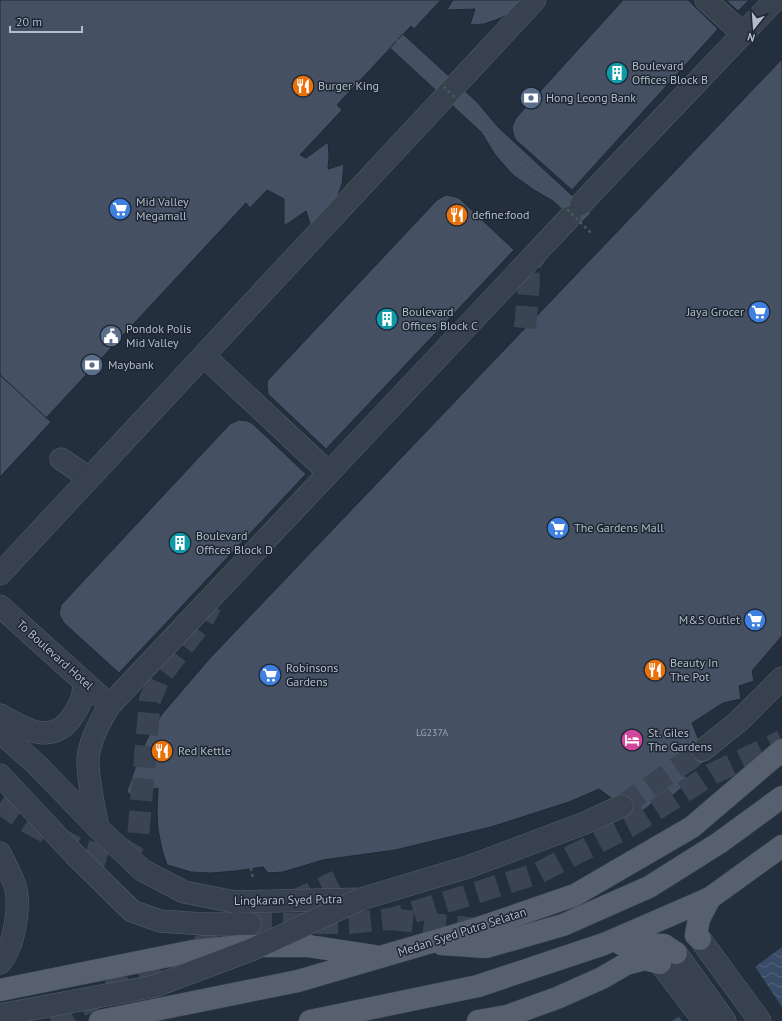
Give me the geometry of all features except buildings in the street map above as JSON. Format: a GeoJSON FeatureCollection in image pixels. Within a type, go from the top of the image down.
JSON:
{"type":"FeatureCollection","features":[{"type":"Feature","properties":{"kind":"main road","name":"Medan Syed Putra Selatan"},"geometry":{"type":"LineString","coordinates":[[100,1021],[135,1018],[298,981],[428,943],[575,895],[692,828],[782,750]]}},
{"type":"Feature","properties":{"kind":"main road"},"geometry":{"type":"LineString","coordinates":[[428,943],[486,947],[563,925],[649,887],[719,842],[782,797]]}},
{"type":"Feature","properties":{"kind":"main road"},"geometry":{"type":"LineString","coordinates":[[310,1021],[478,986],[604,944],[710,898],[782,846]]}},
{"type":"Feature","properties":{"kind":"main road"},"geometry":{"type":"LineString","coordinates":[[700,939],[696,935],[698,919],[710,898]]}},
{"type":"Feature","properties":{"kind":"main road"},"geometry":{"type":"LineString","coordinates":[[478,1021],[507,1016],[557,998],[602,978],[626,964],[645,959],[668,958],[664,945],[604,944]]}},
{"type":"Feature","properties":{"kind":"main road"},"geometry":{"type":"LineString","coordinates":[[0,990],[192,951],[240,946],[308,946],[382,957]]}},
{"type":"Feature","properties":{"kind":"street"},"geometry":{"type":"LineString","coordinates":[[0,574],[535,0]]}},
{"type":"Feature","properties":{"kind":"street"},"geometry":{"type":"LineString","coordinates":[[706,0],[743,34]]}},
{"type":"Feature","properties":{"kind":"street"},"geometry":{"type":"LineString","coordinates":[[98,828],[88,763],[98,726],[110,705],[775,0]]}},
{"type":"Feature","properties":{"kind":"street"},"geometry":{"type":"LineString","coordinates":[[204,356],[329,473]]}},
{"type":"Feature","properties":{"kind":"street"},"geometry":{"type":"LineString","coordinates":[[60,459],[89,478]]}},
{"type":"Feature","properties":{"kind":"street","name":"To Boulevard Hotel"},"geometry":{"type":"LineString","coordinates":[[0,606],[110,705]]}},
{"type":"Feature","properties":{"kind":"street"},"geometry":{"type":"LineString","coordinates":[[703,750],[739,721],[782,678]]}},
{"type":"Feature","properties":{"kind":"street"},"geometry":{"type":"LineString","coordinates":[[0,715],[38,733],[52,733],[63,728],[74,715],[82,701],[84,682]]}},
{"type":"Feature","properties":{"kind":"street","name":"Lingkaran Syed Putra"},"geometry":{"type":"LineString","coordinates":[[0,732],[37,765],[98,828],[142,870],[184,892],[235,902],[361,899],[468,867],[585,822],[622,806]]}},
{"type":"Feature","properties":{"kind":"street","name":"Lingkaran Syed Putra"},"geometry":{"type":"LineString","coordinates":[[0,774],[75,855],[132,911],[160,921],[204,924],[250,924]]}},
{"type":"Feature","properties":{"kind":"street"},"geometry":{"type":"LineString","coordinates":[[0,853],[16,889],[17,915],[5,957],[0,963]]}},
{"type":"Feature","properties":{"kind":"street"},"geometry":{"type":"LineString","coordinates":[[0,1015],[155,986],[252,950],[361,899]]}},
{"type":"Feature","properties":{"kind":"street"},"geometry":{"type":"LineString","coordinates":[[700,939],[760,1021]]}},
{"type":"Feature","properties":{"kind":"street"},"geometry":{"type":"LineString","coordinates":[[668,958],[704,1021]]}},
{"type":"Feature","properties":{"kind":"street"},"geometry":{"type":"LineString","coordinates":[[668,958],[725,1021]]}},
{"type":"Feature","properties":{"kind":"path"},"geometry":{"type":"LineString","coordinates":[[398,40],[591,232]]}},
{"type":"Feature","properties":{"kind":"water"},"geometry":{"type":"Polygon","coordinates":[[[782,947],[782,1021],[672,1021],[740,978],[782,947]]]}},
{"type":"Feature","properties":{"kind":"pier"},"geometry":{"type":"Polygon","coordinates":[[[754,965],[782,1007],[782,1021],[682,1021],[678,1015],[739,977],[754,965]]]}},
{"type":"Feature","properties":{"kind":"tunnel"},"geometry":{"type":"LineString","coordinates":[[525,328],[529,282],[528,268],[537,252]]}},
{"type":"Feature","properties":{"kind":"tunnel"},"geometry":{"type":"LineString","coordinates":[[0,803],[27,822],[77,848],[111,858],[129,852],[138,837],[150,700],[159,678],[202,622],[211,605]]}},
{"type":"Feature","properties":{"kind":"tunnel"},"geometry":{"type":"LineString","coordinates":[[250,924],[349,923],[391,919],[536,874],[630,826],[712,774],[782,741]]}},
{"type":"Feature","properties":{"kind":"tunnel"},"geometry":{"type":"LineString","coordinates":[[622,806],[703,750]]}},
{"type":"Feature","properties":{"kind":"tunnel"},"geometry":{"type":"LineString","coordinates":[[292,902],[337,881]]}},
{"type":"Feature","properties":{"kind":"tunnel"},"geometry":{"type":"LineString","coordinates":[[391,919],[476,929]]}},
{"type":"Feature","properties":{"kind":"tunnel"},"geometry":{"type":"LineString","coordinates":[[51,1021],[250,922]]}},
{"type":"Feature","properties":{"kind":"place","name":"Boulevard Offices Block B"},"geometry":{"type":"Point","coordinates":[617,73]}},
{"type":"Feature","properties":{"kind":"place","name":"Burger King"},"geometry":{"type":"Point","coordinates":[303,86]}},
{"type":"Feature","properties":{"kind":"place","name":"Hong Leong Bank"},"geometry":{"type":"Point","coordinates":[531,98]}},
{"type":"Feature","properties":{"kind":"place","name":"Mid Valley Megamall"},"geometry":{"type":"Point","coordinates":[120,209]}},
{"type":"Feature","properties":{"kind":"place","name":"define:food"},"geometry":{"type":"Point","coordinates":[457,215]}},
{"type":"Feature","properties":{"kind":"place","name":"Jaya Grocer"},"geometry":{"type":"Point","coordinates":[759,312]}},
{"type":"Feature","properties":{"kind":"place","name":"Boulevard Offices Block C"},"geometry":{"type":"Point","coordinates":[387,319]}},
{"type":"Feature","properties":{"kind":"place","name":"Pondok Polis Mid Valley"},"geometry":{"type":"Point","coordinates":[111,336]}},
{"type":"Feature","properties":{"kind":"place","name":"Maybank"},"geometry":{"type":"Point","coordinates":[92,365]}},
{"type":"Feature","properties":{"kind":"place","name":"The Gardens Mall"},"geometry":{"type":"Point","coordinates":[558,528]}},
{"type":"Feature","properties":{"kind":"place","name":"Boulevard Offices Block D"},"geometry":{"type":"Point","coordinates":[180,543]}},
{"type":"Feature","properties":{"kind":"place","name":"M&S Outlet"},"geometry":{"type":"Point","coordinates":[755,620]}},
{"type":"Feature","properties":{"kind":"place","name":"Beauty In The Pot"},"geometry":{"type":"Point","coordinates":[655,670]}},
{"type":"Feature","properties":{"kind":"place","name":"Robinsons Gardens"},"geometry":{"type":"Point","coordinates":[270,675]}},
{"type":"Feature","properties":{"kind":"place","name":"St. Giles The Gardens"},"geometry":{"type":"Point","coordinates":[632,740]}},
{"type":"Feature","properties":{"kind":"place","name":"Red Kettle"},"geometry":{"type":"Point","coordinates":[162,751]}}]}
